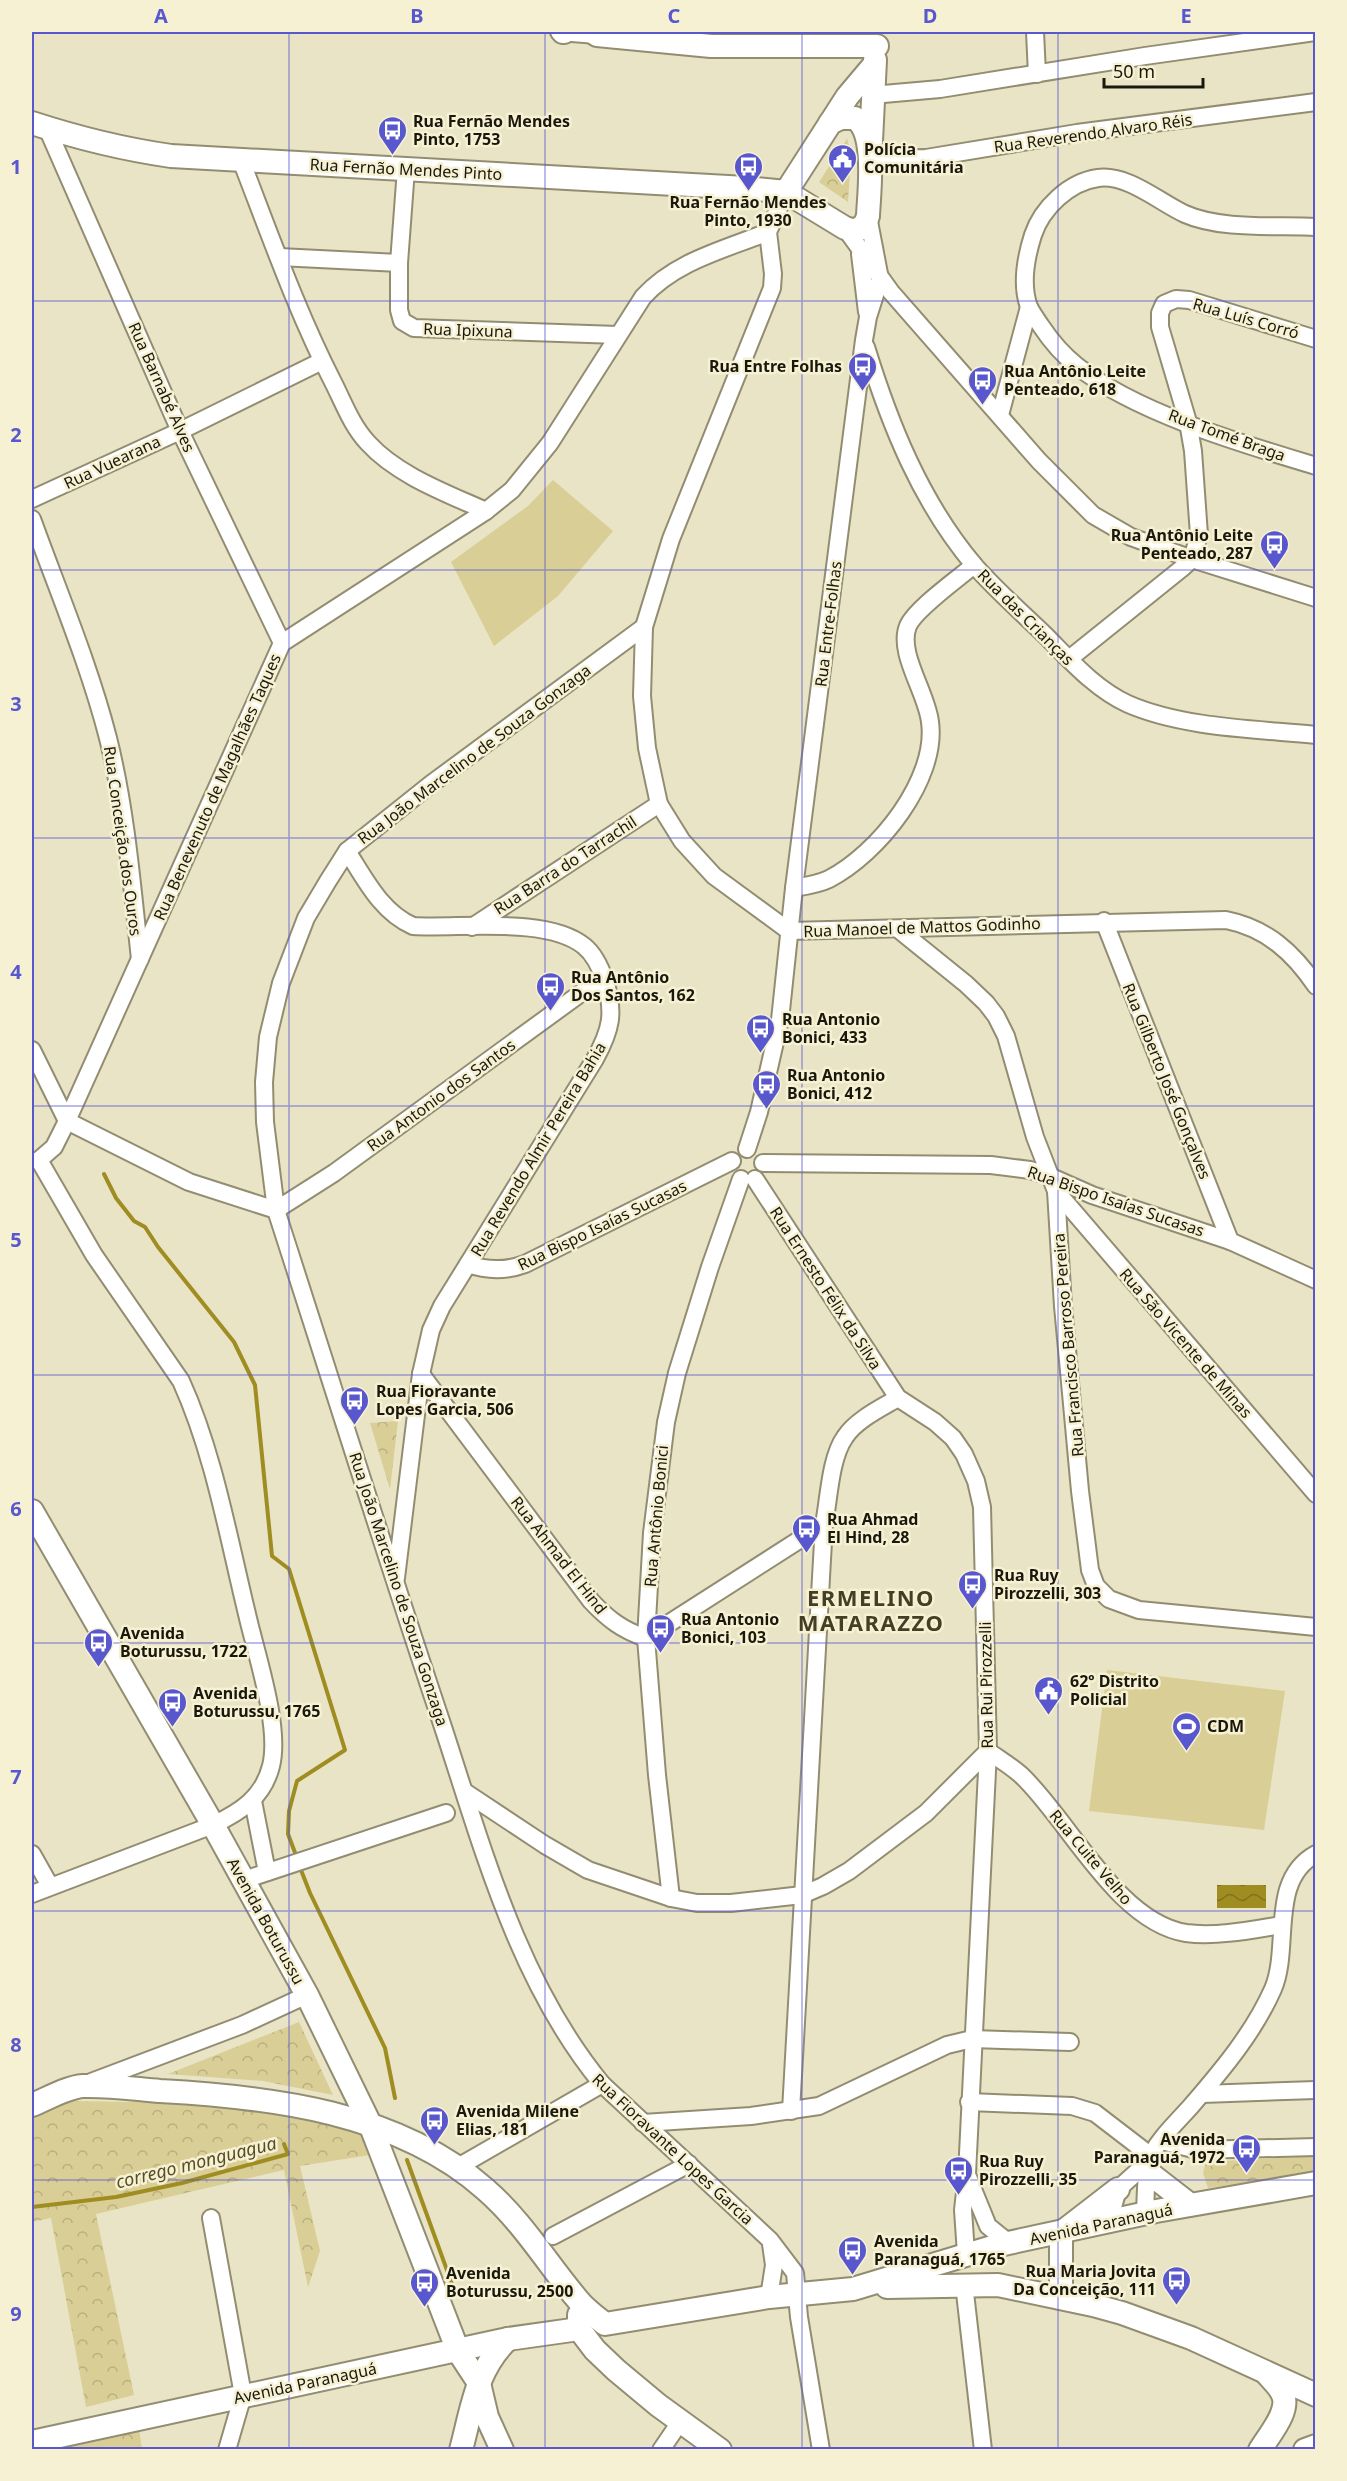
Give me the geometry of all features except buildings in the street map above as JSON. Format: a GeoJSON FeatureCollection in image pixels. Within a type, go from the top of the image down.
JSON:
{"type":"FeatureCollection","features":[{"type":"Feature","properties":{"kind":"main road"},"geometry":{"type":"LineString","coordinates":[[595,33],[711,46],[877,47]]}},
{"type":"Feature","properties":{"kind":"main road"},"geometry":{"type":"LineString","coordinates":[[877,47],[872,95],[868,216],[862,228],[856,231],[845,228],[786,192],[877,47]]}},
{"type":"Feature","properties":{"kind":"main road"},"geometry":{"type":"LineString","coordinates":[[830,123],[849,117],[861,122],[865,129],[870,159]]}},
{"type":"Feature","properties":{"kind":"main road","name":"Rua Fernão Mendes Pinto"},"geometry":{"type":"LineString","coordinates":[[39,125],[120,149],[171,156],[786,192]]}},
{"type":"Feature","properties":{"kind":"main road","name":"Avenida Boturussu"},"geometry":{"type":"LineString","coordinates":[[32,1511],[213,1825],[307,1995],[370,2124],[458,2351],[479,2384],[487,2417],[502,2450]]}},
{"type":"Feature","properties":{"kind":"main road"},"geometry":{"type":"LineString","coordinates":[[32,2105],[80,2086],[255,2098],[370,2124],[435,2153],[485,2188],[537,2244],[579,2302],[605,2324],[595,2349]]}},
{"type":"Feature","properties":{"kind":"main road"},"geometry":{"type":"LineString","coordinates":[[1150,2163],[1190,2204]]}},
{"type":"Feature","properties":{"kind":"main road","name":"Avenida Paranaguá"},"geometry":{"type":"LineString","coordinates":[[605,2324],[770,2297],[853,2289],[1009,2243],[1190,2204],[1316,2183]]}},
{"type":"Feature","properties":{"kind":"main road"},"geometry":{"type":"LineString","coordinates":[[1061,2298],[1061,2233],[1118,2189]]}},
{"type":"Feature","properties":{"kind":"main road"},"geometry":{"type":"LineString","coordinates":[[853,2289],[964,2284],[998,2285],[1061,2298],[1152,2323],[1191,2338],[1316,2395]]}},
{"type":"Feature","properties":{"kind":"main road"},"geometry":{"type":"LineString","coordinates":[[579,2302],[579,2329],[595,2349],[637,2388],[720,2450]]}},
{"type":"Feature","properties":{"kind":"main road","name":"Avenida Paranaguá"},"geometry":{"type":"LineString","coordinates":[[32,2442],[508,2339],[579,2329]]}},
{"type":"Feature","properties":{"kind":"main road"},"geometry":{"type":"LineString","coordinates":[[461,2450],[479,2384],[489,2359],[508,2339]]}},
{"type":"Feature","properties":{"kind":"main road"},"geometry":{"type":"LineString","coordinates":[[1260,2450],[1282,2413],[1284,2404],[1282,2392],[1266,2373]]}},
{"type":"Feature","properties":{"kind":"main road"},"geometry":{"type":"LineString","coordinates":[[1305,2450],[1316,2446]]}},
{"type":"Feature","properties":{"kind":"street"},"geometry":{"type":"LineString","coordinates":[[562,32],[595,33]]}},
{"type":"Feature","properties":{"kind":"street"},"geometry":{"type":"LineString","coordinates":[[1035,32],[1037,74]]}},
{"type":"Feature","properties":{"kind":"street"},"geometry":{"type":"LineString","coordinates":[[872,95],[940,89],[1144,56],[1315,32]]}},
{"type":"Feature","properties":{"kind":"street","name":"Rua Reverendo Alvaro Réis"},"geometry":{"type":"LineString","coordinates":[[870,159],[926,158],[1077,133],[1316,102]]}},
{"type":"Feature","properties":{"kind":"street","name":"Rua Barnabé Alves"},"geometry":{"type":"LineString","coordinates":[[39,125],[180,430],[282,643]]}},
{"type":"Feature","properties":{"kind":"street"},"geometry":{"type":"LineString","coordinates":[[241,160],[322,361],[356,427],[368,443],[386,459],[413,476],[486,511]]}},
{"type":"Feature","properties":{"kind":"street","name":"Rua Ipixuna"},"geometry":{"type":"LineString","coordinates":[[406,169],[399,263],[400,316],[406,325],[414,328],[618,335]]}},
{"type":"Feature","properties":{"kind":"street","name":"Rua Tomé Braga"},"geometry":{"type":"LineString","coordinates":[[1316,227],[1229,224],[1203,220],[1187,215],[1123,182],[1109,178],[1088,180],[1065,193],[1050,206],[1040,219],[1026,259],[1025,275],[1029,307],[1053,343],[1077,366],[1132,400],[1188,422],[1316,466]]}},
{"type":"Feature","properties":{"kind":"street"},"geometry":{"type":"LineString","coordinates":[[768,232],[786,192]]}},
{"type":"Feature","properties":{"kind":"street"},"geometry":{"type":"LineString","coordinates":[[868,216],[880,279]]}},
{"type":"Feature","properties":{"kind":"street"},"geometry":{"type":"LineString","coordinates":[[845,228],[880,279],[1040,461],[1093,514],[1131,537],[1316,598]]}},
{"type":"Feature","properties":{"kind":"street","name":"Rua Benevenuto de Magalhães Taques"},"geometry":{"type":"LineString","coordinates":[[35,1157],[54,1147],[67,1121],[282,643],[486,511],[512,490],[529,472],[550,443],[643,297],[668,273],[768,232]]}},
{"type":"Feature","properties":{"kind":"street","name":"Rua Manoel de Mattos Godinho"},"geometry":{"type":"LineString","coordinates":[[768,232],[773,274],[772,288],[671,539],[644,627],[642,696],[647,747],[659,804],[682,841],[714,876],[789,931],[1210,918],[1246,924],[1280,944],[1316,986]]}},
{"type":"Feature","properties":{"kind":"street","name":"Rua Entre-Folhas"},"geometry":{"type":"LineString","coordinates":[[859,250],[868,317]]}},
{"type":"Feature","properties":{"kind":"street"},"geometry":{"type":"LineString","coordinates":[[279,257],[399,263]]}},
{"type":"Feature","properties":{"kind":"street","name":"Rua Entre-Folhas"},"geometry":{"type":"LineString","coordinates":[[789,931],[864,340],[868,317],[880,279]]}},
{"type":"Feature","properties":{"kind":"street","name":"Rua Luís Corró"},"geometry":{"type":"LineString","coordinates":[[1188,422],[1160,327],[1160,313],[1164,304],[1176,299],[1213,306],[1316,339]]}},
{"type":"Feature","properties":{"kind":"street"},"geometry":{"type":"LineString","coordinates":[[1000,415],[1029,307]]}},
{"type":"Feature","properties":{"kind":"street","name":"Rua das Crianças"},"geometry":{"type":"LineString","coordinates":[[864,340],[898,438],[911,468],[947,530],[974,565],[1094,683],[1114,697],[1145,710],[1212,724],[1316,735]]}},
{"type":"Feature","properties":{"kind":"street","name":"Rua Vuearana"},"geometry":{"type":"LineString","coordinates":[[32,499],[322,361]]}},
{"type":"Feature","properties":{"kind":"street"},"geometry":{"type":"LineString","coordinates":[[1069,659],[1192,559],[1199,535],[1193,451],[1188,422]]}},
{"type":"Feature","properties":{"kind":"street","name":"Rua Conceição dos Ouros"},"geometry":{"type":"LineString","coordinates":[[32,519],[95,694],[107,736],[123,819],[140,960]]}},
{"type":"Feature","properties":{"kind":"street"},"geometry":{"type":"LineString","coordinates":[[794,888],[828,879],[847,868],[885,833],[912,794],[932,738],[927,706],[905,648],[908,624],[916,614],[974,565]]}},
{"type":"Feature","properties":{"kind":"street","name":"Rua João Marcelino de Souza Gonzaga"},"geometry":{"type":"LineString","coordinates":[[465,1792],[395,1583],[276,1210],[265,1122],[264,1082],[268,1037],[281,983],[306,918],[347,851],[431,784],[644,627]]}},
{"type":"Feature","properties":{"kind":"street","name":"Rua Barra do Tarrachil"},"geometry":{"type":"LineString","coordinates":[[472,927],[659,804]]}},
{"type":"Feature","properties":{"kind":"street","name":"Rua Revendo Almir Pereira Bahia"},"geometry":{"type":"LineString","coordinates":[[347,851],[387,909],[399,920],[413,926],[530,928],[572,938],[585,946],[603,977],[609,995],[611,1017],[602,1046],[442,1306],[431,1330],[421,1374],[395,1583]]}},
{"type":"Feature","properties":{"kind":"street","name":"Rua Gilberto José Gonçalves"},"geometry":{"type":"LineString","coordinates":[[1104,921],[1230,1241]]}},
{"type":"Feature","properties":{"kind":"street","name":"Rua Francisco Barroso Pereira"},"geometry":{"type":"LineString","coordinates":[[898,929],[966,984],[996,1016],[1006,1036],[1035,1137],[1053,1183],[1080,1491],[1090,1570],[1096,1586],[1109,1599],[1139,1610],[1316,1627]]}},
{"type":"Feature","properties":{"kind":"street"},"geometry":{"type":"LineString","coordinates":[[747,1149],[780,1020],[789,931]]}},
{"type":"Feature","properties":{"kind":"street","name":"Rua Antonio dos Santos"},"geometry":{"type":"LineString","coordinates":[[276,1210],[334,1173],[603,977]]}},
{"type":"Feature","properties":{"kind":"street"},"geometry":{"type":"LineString","coordinates":[[32,1050],[67,1121],[189,1182],[276,1210]]}},
{"type":"Feature","properties":{"kind":"street"},"geometry":{"type":"LineString","coordinates":[[748,1179],[732,1169],[732,1161],[741,1150],[755,1150],[763,1163]]}},
{"type":"Feature","properties":{"kind":"street"},"geometry":{"type":"LineString","coordinates":[[32,1894],[213,1825],[253,1802],[265,1784],[274,1745],[271,1720],[211,1467],[191,1404],[181,1381],[88,1247],[35,1157]]}},
{"type":"Feature","properties":{"kind":"street","name":"Rua Bispo Isaías Sucasas"},"geometry":{"type":"LineString","coordinates":[[468,1264],[491,1270],[508,1269],[525,1264],[732,1161]]}},
{"type":"Feature","properties":{"kind":"street","name":"Rua Bispo Isaías Sucasas"},"geometry":{"type":"LineString","coordinates":[[763,1163],[991,1165],[1030,1170],[1053,1183],[1230,1241],[1316,1280]]}},
{"type":"Feature","properties":{"kind":"street","name":"Rua Antônio Bonici"},"geometry":{"type":"LineString","coordinates":[[670,1898],[646,1638],[652,1533],[666,1422],[680,1362],[748,1179],[762,1169],[763,1163]]}},
{"type":"Feature","properties":{"kind":"street","name":"Rua Ernesto Félix da Silva"},"geometry":{"type":"LineString","coordinates":[[748,1179],[898,1398]]}},
{"type":"Feature","properties":{"kind":"street","name":"Rua São Vicente de Minas"},"geometry":{"type":"LineString","coordinates":[[1053,1183],[1316,1494]]}},
{"type":"Feature","properties":{"kind":"street","name":"Rua Ahmad El Hind"},"geometry":{"type":"LineString","coordinates":[[421,1374],[591,1601],[610,1621],[627,1632],[646,1638]]}},
{"type":"Feature","properties":{"kind":"street"},"geometry":{"type":"LineString","coordinates":[[791,2111],[824,1524],[836,1457],[845,1436],[877,1410],[898,1398]]}},
{"type":"Feature","properties":{"kind":"street","name":"Rua Rui Pirozzelli"},"geometry":{"type":"LineString","coordinates":[[898,1398],[935,1422],[953,1438],[964,1454],[976,1481],[981,1506],[988,1751],[967,2174],[963,2210],[966,2254]]}},
{"type":"Feature","properties":{"kind":"street"},"geometry":{"type":"LineString","coordinates":[[646,1638],[824,1524]]}},
{"type":"Feature","properties":{"kind":"street"},"geometry":{"type":"LineString","coordinates":[[465,1792],[545,1845],[588,1870],[670,1898],[697,1903],[730,1903],[802,1895],[849,1871],[926,1813],[988,1751]]}},
{"type":"Feature","properties":{"kind":"street","name":"Rua Cuite Velho"},"geometry":{"type":"LineString","coordinates":[[988,1751],[1020,1774],[1122,1896],[1152,1921],[1168,1928],[1196,1933],[1281,1925]]}},
{"type":"Feature","properties":{"kind":"street","name":"Rua Fioravante Lopes Garcia"},"geometry":{"type":"LineString","coordinates":[[465,1792],[491,1871],[543,1997],[581,2058],[602,2084],[770,2240],[795,2273],[799,2317],[821,2450]]}},
{"type":"Feature","properties":{"kind":"street"},"geometry":{"type":"LineString","coordinates":[[253,1802],[271,1871]]}},
{"type":"Feature","properties":{"kind":"street"},"geometry":{"type":"LineString","coordinates":[[244,1880],[446,1813]]}},
{"type":"Feature","properties":{"kind":"street"},"geometry":{"type":"LineString","coordinates":[[32,1854],[50,1886]]}},
{"type":"Feature","properties":{"kind":"street"},"geometry":{"type":"LineString","coordinates":[[1144,2214],[1150,2163],[1162,2141],[1245,2040],[1262,2012],[1274,1985],[1286,1899],[1295,1875],[1303,1862],[1316,1854]]}},
{"type":"Feature","properties":{"kind":"street"},"geometry":{"type":"LineString","coordinates":[[80,2086],[242,2025],[307,1995]]}},
{"type":"Feature","properties":{"kind":"street"},"geometry":{"type":"LineString","coordinates":[[643,2123],[750,2116],[819,2106],[948,2045],[972,2039],[1070,2042]]}},
{"type":"Feature","properties":{"kind":"street"},"geometry":{"type":"LineString","coordinates":[[458,2167],[602,2084]]}},
{"type":"Feature","properties":{"kind":"street"},"geometry":{"type":"LineString","coordinates":[[1202,2094],[1316,2090]]}},
{"type":"Feature","properties":{"kind":"street"},"geometry":{"type":"LineString","coordinates":[[969,2102],[1072,2106],[1095,2113],[1150,2163]]}},
{"type":"Feature","properties":{"kind":"street"},"geometry":{"type":"LineString","coordinates":[[1162,2141],[1197,2150],[1316,2147]]}},
{"type":"Feature","properties":{"kind":"street"},"geometry":{"type":"LineString","coordinates":[[1109,2222],[1118,2189],[1150,2163]]}},
{"type":"Feature","properties":{"kind":"street"},"geometry":{"type":"LineString","coordinates":[[553,2236],[689,2164]]}},
{"type":"Feature","properties":{"kind":"street","name":"Rua Rui Pirozzelli"},"geometry":{"type":"LineString","coordinates":[[967,2174],[988,2226],[1009,2243]]}},
{"type":"Feature","properties":{"kind":"street"},"geometry":{"type":"LineString","coordinates":[[211,2218],[243,2395],[227,2450]]}},
{"type":"Feature","properties":{"kind":"street"},"geometry":{"type":"LineString","coordinates":[[770,2240],[774,2265],[770,2297]]}},
{"type":"Feature","properties":{"kind":"street"},"geometry":{"type":"LineString","coordinates":[[964,2284],[983,2450]]}},
{"type":"Feature","properties":{"kind":"street"},"geometry":{"type":"LineString","coordinates":[[661,2450],[681,2422]]}},
{"type":"Feature","properties":{"kind":"green space"},"geometry":{"type":"Polygon","coordinates":[[[847,139],[851,154],[848,202],[819,182],[847,139]]]}},
{"type":"Feature","properties":{"kind":"green space"},"geometry":{"type":"Polygon","coordinates":[[[553,480],[613,531],[558,596],[494,646],[451,562],[528,506],[553,480]]]}},
{"type":"Feature","properties":{"kind":"green space"},"geometry":{"type":"Polygon","coordinates":[[[398,1421],[390,1489],[370,1423],[398,1421]]]}},
{"type":"Feature","properties":{"kind":"green space","name":"CDM"},"geometry":{"type":"Polygon","coordinates":[[[1107,1670],[1285,1691],[1264,1830],[1089,1811],[1107,1670]]]}},
{"type":"Feature","properties":{"kind":"green space"},"geometry":{"type":"Polygon","coordinates":[[[299,2022],[333,2095],[263,2081],[168,2074],[299,2022]]]}},
{"type":"Feature","properties":{"kind":"green space"},"geometry":{"type":"Polygon","coordinates":[[[156,2098],[288,2112],[361,2133],[370,2155],[300,2166],[320,2251],[308,2287],[284,2170],[96,2214],[134,2395],[86,2407],[51,2218],[32,2222],[32,2113],[74,2101],[127,2102],[156,2098]]]}},
{"type":"Feature","properties":{"kind":"green space"},"geometry":{"type":"Polygon","coordinates":[[[1315,2156],[1315,2175],[1208,2188],[1203,2173],[1206,2162],[1315,2156]]]}},
{"type":"Feature","properties":{"kind":"green space"},"geometry":{"type":"Polygon","coordinates":[[[138,2422],[142,2449],[35,2450],[138,2422]]]}},
{"type":"Feature","properties":{"kind":"water"},"geometry":{"type":"Polygon","coordinates":[[[1217,1885],[1266,1885],[1266,1908],[1217,1908],[1217,1885]]]}},
{"type":"Feature","properties":{"kind":"waterway"},"geometry":{"type":"LineString","coordinates":[[104,1174],[116,1198],[134,1221],[145,1227],[158,1247],[234,1342],[255,1385],[272,1556],[289,1569],[345,1750],[297,1781],[289,1811],[288,1834],[297,1858]]}},
{"type":"Feature","properties":{"kind":"waterway"},"geometry":{"type":"LineString","coordinates":[[299,1865],[310,1893],[385,2048],[395,2098]]}},
{"type":"Feature","properties":{"kind":"waterway","name":"corrego monguagua"},"geometry":{"type":"LineString","coordinates":[[32,2207],[116,2197],[182,2183],[288,2154],[284,2144]]}},
{"type":"Feature","properties":{"kind":"waterway"},"geometry":{"type":"LineString","coordinates":[[407,2160],[456,2295]]}},
{"type":"Feature","properties":{"kind":"place","name":"Rua Fernão Mendes Pinto, 1753"},"geometry":{"type":"Point","coordinates":[392,156]}},
{"type":"Feature","properties":{"kind":"place","name":"Polícia Comunitária"},"geometry":{"type":"Point","coordinates":[843,184]}},
{"type":"Feature","properties":{"kind":"place","name":"Rua Fernão Mendes Pinto, 1930"},"geometry":{"type":"Point","coordinates":[748,192]}},
{"type":"Feature","properties":{"kind":"place","name":"Rua Entre Folhas"},"geometry":{"type":"Point","coordinates":[863,392]}},
{"type":"Feature","properties":{"kind":"place","name":"Rua Antônio Leite Penteado, 618"},"geometry":{"type":"Point","coordinates":[983,406]}},
{"type":"Feature","properties":{"kind":"place","name":"Rua Antônio Leite Penteado, 287"},"geometry":{"type":"Point","coordinates":[1274,570]}},
{"type":"Feature","properties":{"kind":"place","name":"Rua Antônio Dos Santos, 162"},"geometry":{"type":"Point","coordinates":[550,1012]}},
{"type":"Feature","properties":{"kind":"place","name":"Rua Antonio Bonici, 433"},"geometry":{"type":"Point","coordinates":[761,1054]}},
{"type":"Feature","properties":{"kind":"place","name":"Rua Antonio Bonici, 412"},"geometry":{"type":"Point","coordinates":[766,1110]}},
{"type":"Feature","properties":{"kind":"place","name":"Rua Fioravante Lopes Garcia, 506"},"geometry":{"type":"Point","coordinates":[355,1426]}},
{"type":"Feature","properties":{"kind":"place","name":"Rua Ahmad El Hind, 28"},"geometry":{"type":"Point","coordinates":[806,1554]}},
{"type":"Feature","properties":{"kind":"place","name":"Rua Ruy Pirozzelli, 303"},"geometry":{"type":"Point","coordinates":[973,1610]}},
{"type":"Feature","properties":{"kind":"place","name":"Rua Antonio Bonici, 103"},"geometry":{"type":"Point","coordinates":[660,1654]}},
{"type":"Feature","properties":{"kind":"place","name":"Avenida Boturussu, 1722"},"geometry":{"type":"Point","coordinates":[99,1668]}},
{"type":"Feature","properties":{"kind":"place","name":"62º Distrito Policial"},"geometry":{"type":"Point","coordinates":[1049,1716]}},
{"type":"Feature","properties":{"kind":"place","name":"Avenida Boturussu, 1765"},"geometry":{"type":"Point","coordinates":[172,1728]}},
{"type":"Feature","properties":{"kind":"place","name":"CDM"},"geometry":{"type":"Point","coordinates":[1186,1752]}},
{"type":"Feature","properties":{"kind":"place","name":"Avenida Milene Elias, 181"},"geometry":{"type":"Point","coordinates":[435,2146]}},
{"type":"Feature","properties":{"kind":"place","name":"Avenida Paranaguá, 1972"},"geometry":{"type":"Point","coordinates":[1246,2174]}},
{"type":"Feature","properties":{"kind":"place","name":"Rua Ruy Pirozzelli, 35"},"geometry":{"type":"Point","coordinates":[958,2196]}},
{"type":"Feature","properties":{"kind":"place","name":"Avenida Paranaguá, 1765"},"geometry":{"type":"Point","coordinates":[853,2276]}},
{"type":"Feature","properties":{"kind":"place","name":"Rua Maria Jovita Da Conceição, 111"},"geometry":{"type":"Point","coordinates":[1177,2306]}},
{"type":"Feature","properties":{"kind":"place","name":"Avenida Boturussu, 2500"},"geometry":{"type":"Point","coordinates":[425,2308]}},
{"type":"Feature","properties":{"kind":"district","name":"ERMELINO MATARAZZO"},"geometry":{"type":"Point","coordinates":[871,1610]}}]}
